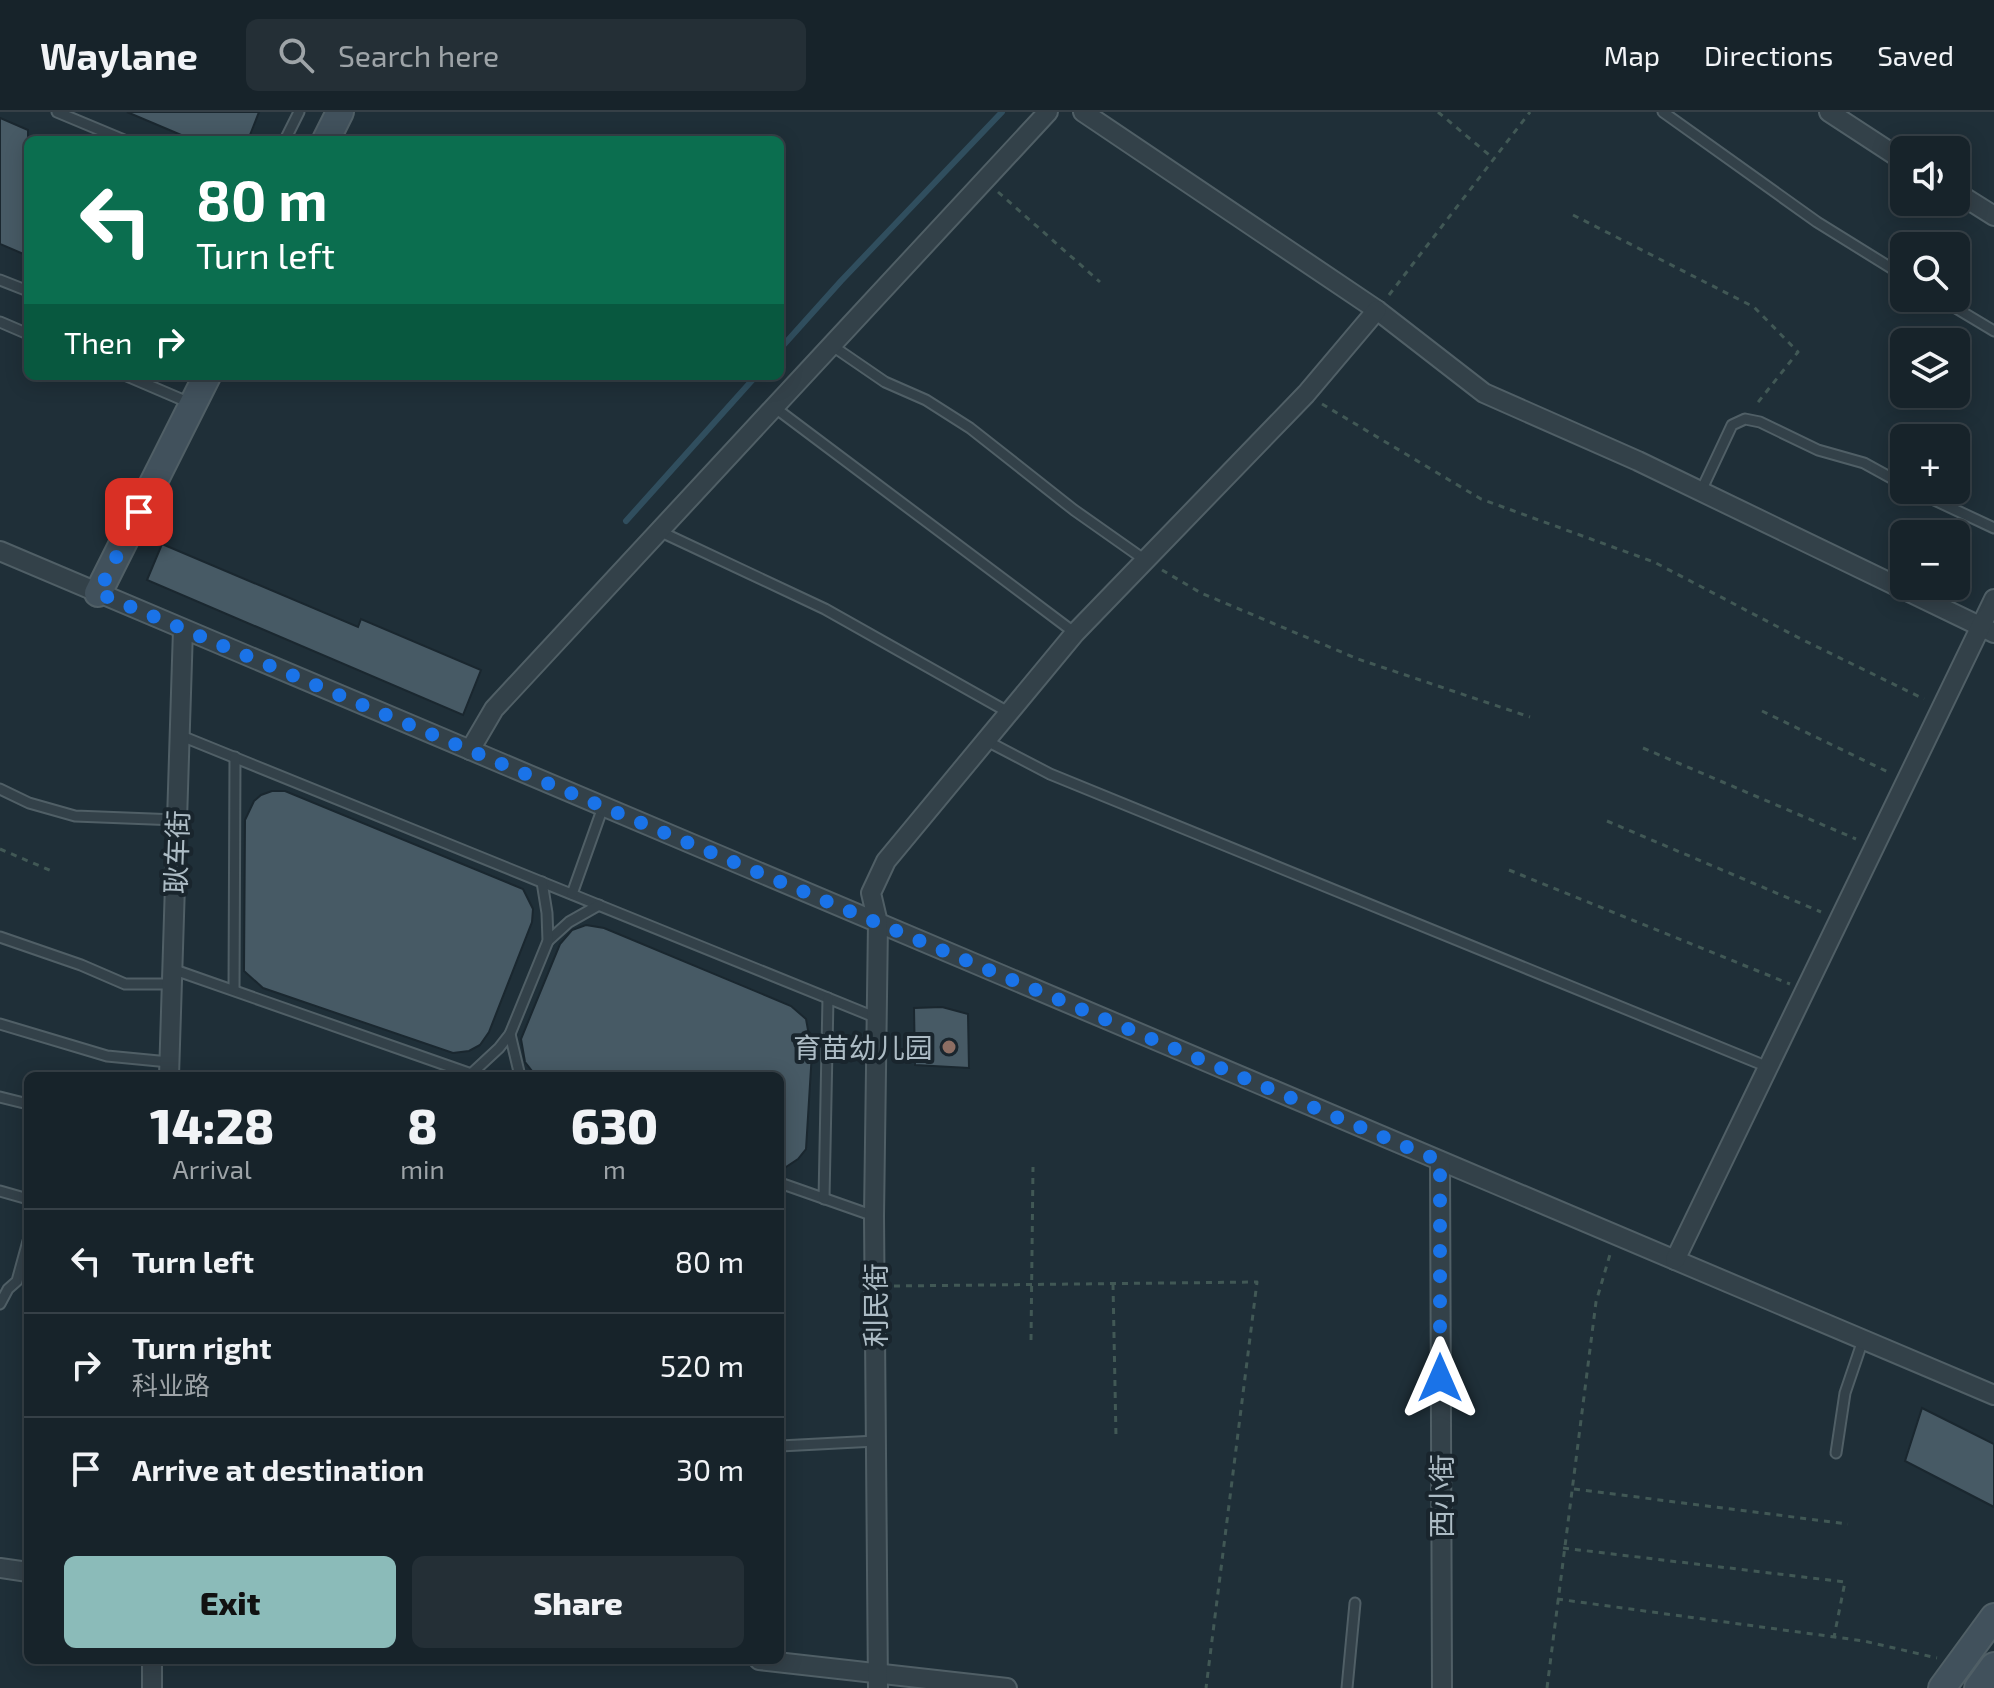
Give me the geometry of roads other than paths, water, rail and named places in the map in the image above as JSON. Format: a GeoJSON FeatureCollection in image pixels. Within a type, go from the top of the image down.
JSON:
{"type":"FeatureCollection","features":[{"type":"Feature","properties":{"kind":"street"},"geometry":{"type":"LineString","coordinates":[[328,136],[340,112]]}},
{"type":"Feature","properties":{"kind":"street"},"geometry":{"type":"LineString","coordinates":[[470,750],[494,709],[1048,112]]}},
{"type":"Feature","properties":{"kind":"street"},"geometry":{"type":"LineString","coordinates":[[1083,112],[1377,310],[1484,393],[1701,491],[1987,630]]}},
{"type":"Feature","properties":{"kind":"street"},"geometry":{"type":"LineString","coordinates":[[1829,112],[1890,152]]}},
{"type":"Feature","properties":{"kind":"street"},"geometry":{"type":"LineString","coordinates":[[1970,201],[1994,216]]}},
{"type":"Feature","properties":{"kind":"street","name":"利民街"},"geometry":{"type":"LineString","coordinates":[[878,1681],[874,1216],[878,923],[871,893],[886,861],[1075,633],[1306,394],[1377,310]]}},
{"type":"Feature","properties":{"kind":"street"},"geometry":{"type":"LineString","coordinates":[[98,593],[205,380]]}},
{"type":"Feature","properties":{"kind":"street"},"geometry":{"type":"LineString","coordinates":[[0,551],[1994,1395]]}},
{"type":"Feature","properties":{"kind":"street"},"geometry":{"type":"LineString","coordinates":[[1675,1260],[1941,707],[1987,630],[1994,599]]}},
{"type":"Feature","properties":{"kind":"street","name":"耿车街"},"geometry":{"type":"LineString","coordinates":[[169,1069],[183,629]]}},
{"type":"Feature","properties":{"kind":"street","name":"西小街"},"geometry":{"type":"LineString","coordinates":[[1440,1161],[1442,1688]]}},
{"type":"Feature","properties":{"kind":"street"},"geometry":{"type":"LineString","coordinates":[[0,1568],[24,1571]]}},
{"type":"Feature","properties":{"kind":"street"},"geometry":{"type":"LineString","coordinates":[[1942,1688],[1994,1617]]}},
{"type":"Feature","properties":{"kind":"street"},"geometry":{"type":"LineString","coordinates":[[152,1664],[152,1688]]}},
{"type":"Feature","properties":{"kind":"street"},"geometry":{"type":"LineString","coordinates":[[782,1664],[878,1681],[1007,1688]]}},
{"type":"Feature","properties":{"kind":"street"},"geometry":{"type":"LineString","coordinates":[[1978,1688],[1994,1666]]}},
{"type":"Feature","properties":{"kind":"lane"},"geometry":{"type":"LineString","coordinates":[[57,112],[114,136]]}},
{"type":"Feature","properties":{"kind":"lane"},"geometry":{"type":"LineString","coordinates":[[287,136],[299,112]]}},
{"type":"Feature","properties":{"kind":"lane"},"geometry":{"type":"LineString","coordinates":[[1663,112],[1817,222],[1890,267]]}},
{"type":"Feature","properties":{"kind":"lane"},"geometry":{"type":"LineString","coordinates":[[0,280],[24,289]]}},
{"type":"Feature","properties":{"kind":"lane"},"geometry":{"type":"LineString","coordinates":[[1962,312],[1994,331]]}},
{"type":"Feature","properties":{"kind":"lane"},"geometry":{"type":"LineString","coordinates":[[0,322],[24,332]]}},
{"type":"Feature","properties":{"kind":"lane"},"geometry":{"type":"LineString","coordinates":[[831,345],[885,382],[926,400],[970,428],[1074,510],[1145,560]]}},
{"type":"Feature","properties":{"kind":"lane"},"geometry":{"type":"LineString","coordinates":[[136,380],[193,404]]}},
{"type":"Feature","properties":{"kind":"lane"},"geometry":{"type":"LineString","coordinates":[[774,407],[1075,633]]}},
{"type":"Feature","properties":{"kind":"lane"},"geometry":{"type":"LineString","coordinates":[[1701,491],[1732,425],[1745,419],[1760,422],[1818,450],[1864,463],[1890,477]]}},
{"type":"Feature","properties":{"kind":"lane"},"geometry":{"type":"LineString","coordinates":[[1943,504],[1994,528]]}},
{"type":"Feature","properties":{"kind":"lane"},"geometry":{"type":"LineString","coordinates":[[659,531],[825,609],[1008,712]]}},
{"type":"Feature","properties":{"kind":"lane"},"geometry":{"type":"LineString","coordinates":[[179,735],[877,1018]]}},
{"type":"Feature","properties":{"kind":"lane"},"geometry":{"type":"LineString","coordinates":[[985,740],[1050,774],[1768,1067]]}},
{"type":"Feature","properties":{"kind":"lane"},"geometry":{"type":"LineString","coordinates":[[234,990],[235,757]]}},
{"type":"Feature","properties":{"kind":"lane"},"geometry":{"type":"LineString","coordinates":[[0,789],[29,803],[75,816],[177,820]]}},
{"type":"Feature","properties":{"kind":"lane"},"geometry":{"type":"LineString","coordinates":[[572,894],[603,807]]}},
{"type":"Feature","properties":{"kind":"lane"},"geometry":{"type":"LineString","coordinates":[[477,1072],[510,1034],[548,941],[542,882]]}},
{"type":"Feature","properties":{"kind":"lane"},"geometry":{"type":"LineString","coordinates":[[548,941],[569,922],[599,905]]}},
{"type":"Feature","properties":{"kind":"lane"},"geometry":{"type":"LineString","coordinates":[[0,937],[125,984],[172,976],[234,990],[466,1072]]}},
{"type":"Feature","properties":{"kind":"lane"},"geometry":{"type":"LineString","coordinates":[[824,1199],[828,998]]}},
{"type":"Feature","properties":{"kind":"lane"},"geometry":{"type":"LineString","coordinates":[[0,1024],[107,1056],[169,1069]]}},
{"type":"Feature","properties":{"kind":"lane"},"geometry":{"type":"LineString","coordinates":[[510,1034],[519,1072]]}},
{"type":"Feature","properties":{"kind":"lane"},"geometry":{"type":"LineString","coordinates":[[0,1097],[24,1103]]}},
{"type":"Feature","properties":{"kind":"lane"},"geometry":{"type":"LineString","coordinates":[[784,1184],[874,1216]]}},
{"type":"Feature","properties":{"kind":"lane"},"geometry":{"type":"LineString","coordinates":[[0,1191],[24,1198]]}},
{"type":"Feature","properties":{"kind":"lane"},"geometry":{"type":"LineString","coordinates":[[0,1304],[17,1281],[24,1256]]}},
{"type":"Feature","properties":{"kind":"lane"},"geometry":{"type":"LineString","coordinates":[[0,1282],[11,1286]]}},
{"type":"Feature","properties":{"kind":"lane"},"geometry":{"type":"LineString","coordinates":[[1836,1453],[1845,1393],[1863,1340]]}},
{"type":"Feature","properties":{"kind":"lane"},"geometry":{"type":"LineString","coordinates":[[784,1446],[876,1441]]}},
{"type":"Feature","properties":{"kind":"lane"},"geometry":{"type":"LineString","coordinates":[[1347,1688],[1355,1603]]}},
{"type":"Feature","properties":{"kind":"waterway"},"geometry":{"type":"LineString","coordinates":[[784,345],[1002,112]]}},
{"type":"Feature","properties":{"kind":"waterway"},"geometry":{"type":"LineString","coordinates":[[626,521],[752,380]]}},
{"type":"Feature","properties":{"kind":"place","name":"育苗幼儿园"},"geometry":{"type":"Point","coordinates":[949,1047]}}]}
